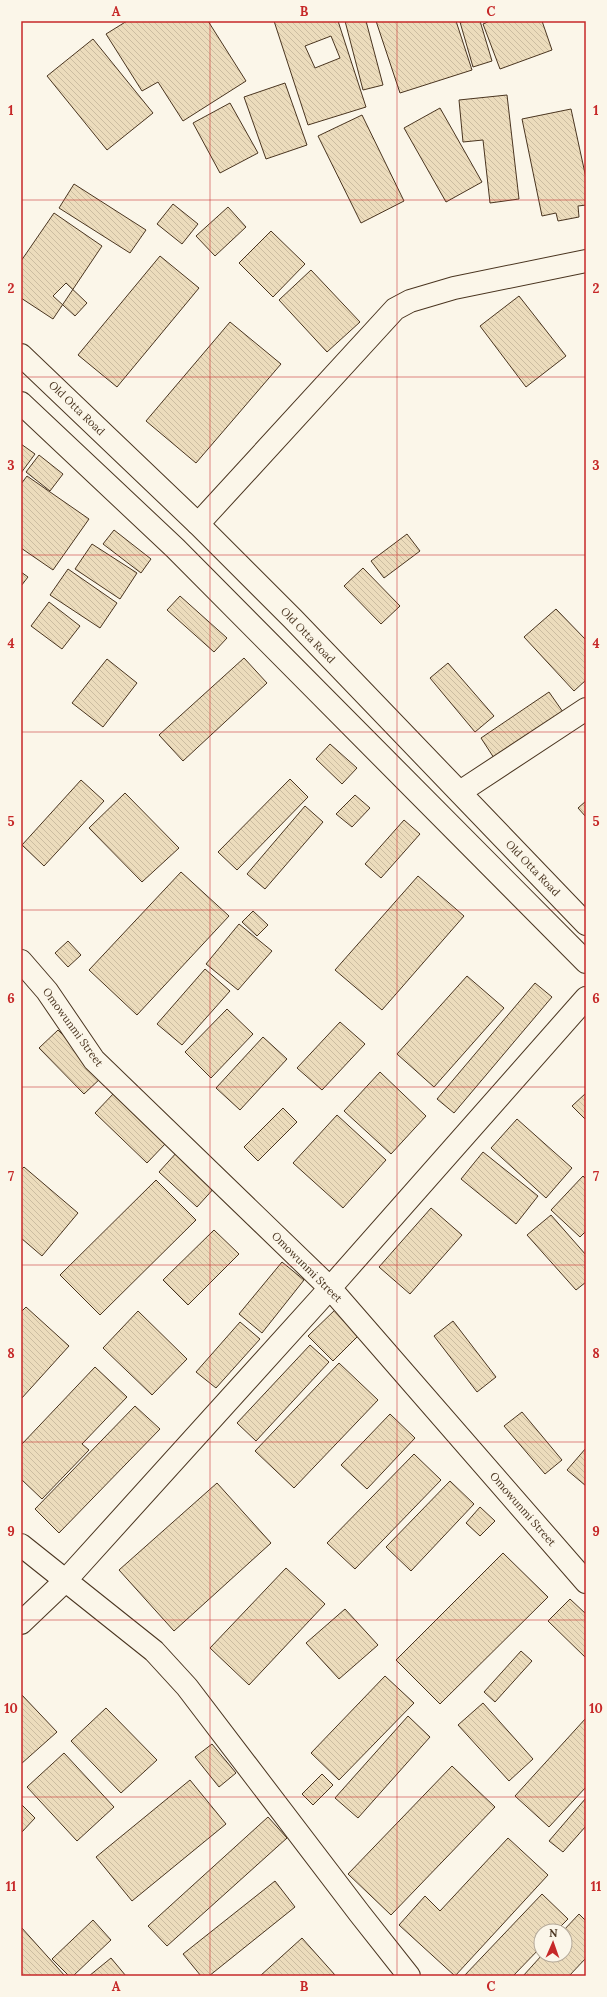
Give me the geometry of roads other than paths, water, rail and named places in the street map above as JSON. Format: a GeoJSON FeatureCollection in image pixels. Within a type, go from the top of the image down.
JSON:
{"type":"FeatureCollection","features":[{"type":"Feature","properties":{"kind":"street"},"geometry":{"type":"LineString","coordinates":[[198,524],[395,309],[410,301],[454,288],[586,261]]}},
{"type":"Feature","properties":{"kind":"street","name":"Old Otta Road"},"geometry":{"type":"LineString","coordinates":[[21,355],[198,524],[298,624],[586,924]]}},
{"type":"Feature","properties":{"kind":"street"},"geometry":{"type":"LineString","coordinates":[[21,403],[175,548],[586,962]]}},
{"type":"Feature","properties":{"kind":"street"},"geometry":{"type":"LineString","coordinates":[[460,792],[586,709]]}},
{"type":"Feature","properties":{"kind":"street","name":"Omowunmi Street"},"geometry":{"type":"LineString","coordinates":[[21,961],[47,991],[94,1060],[330,1288],[586,1582]]}},
{"type":"Feature","properties":{"kind":"street"},"geometry":{"type":"LineString","coordinates":[[21,1623],[65,1581],[330,1288],[586,998]]}},
{"type":"Feature","properties":{"kind":"street"},"geometry":{"type":"LineString","coordinates":[[21,1545],[154,1651],[187,1687],[409,1976]]}}]}
